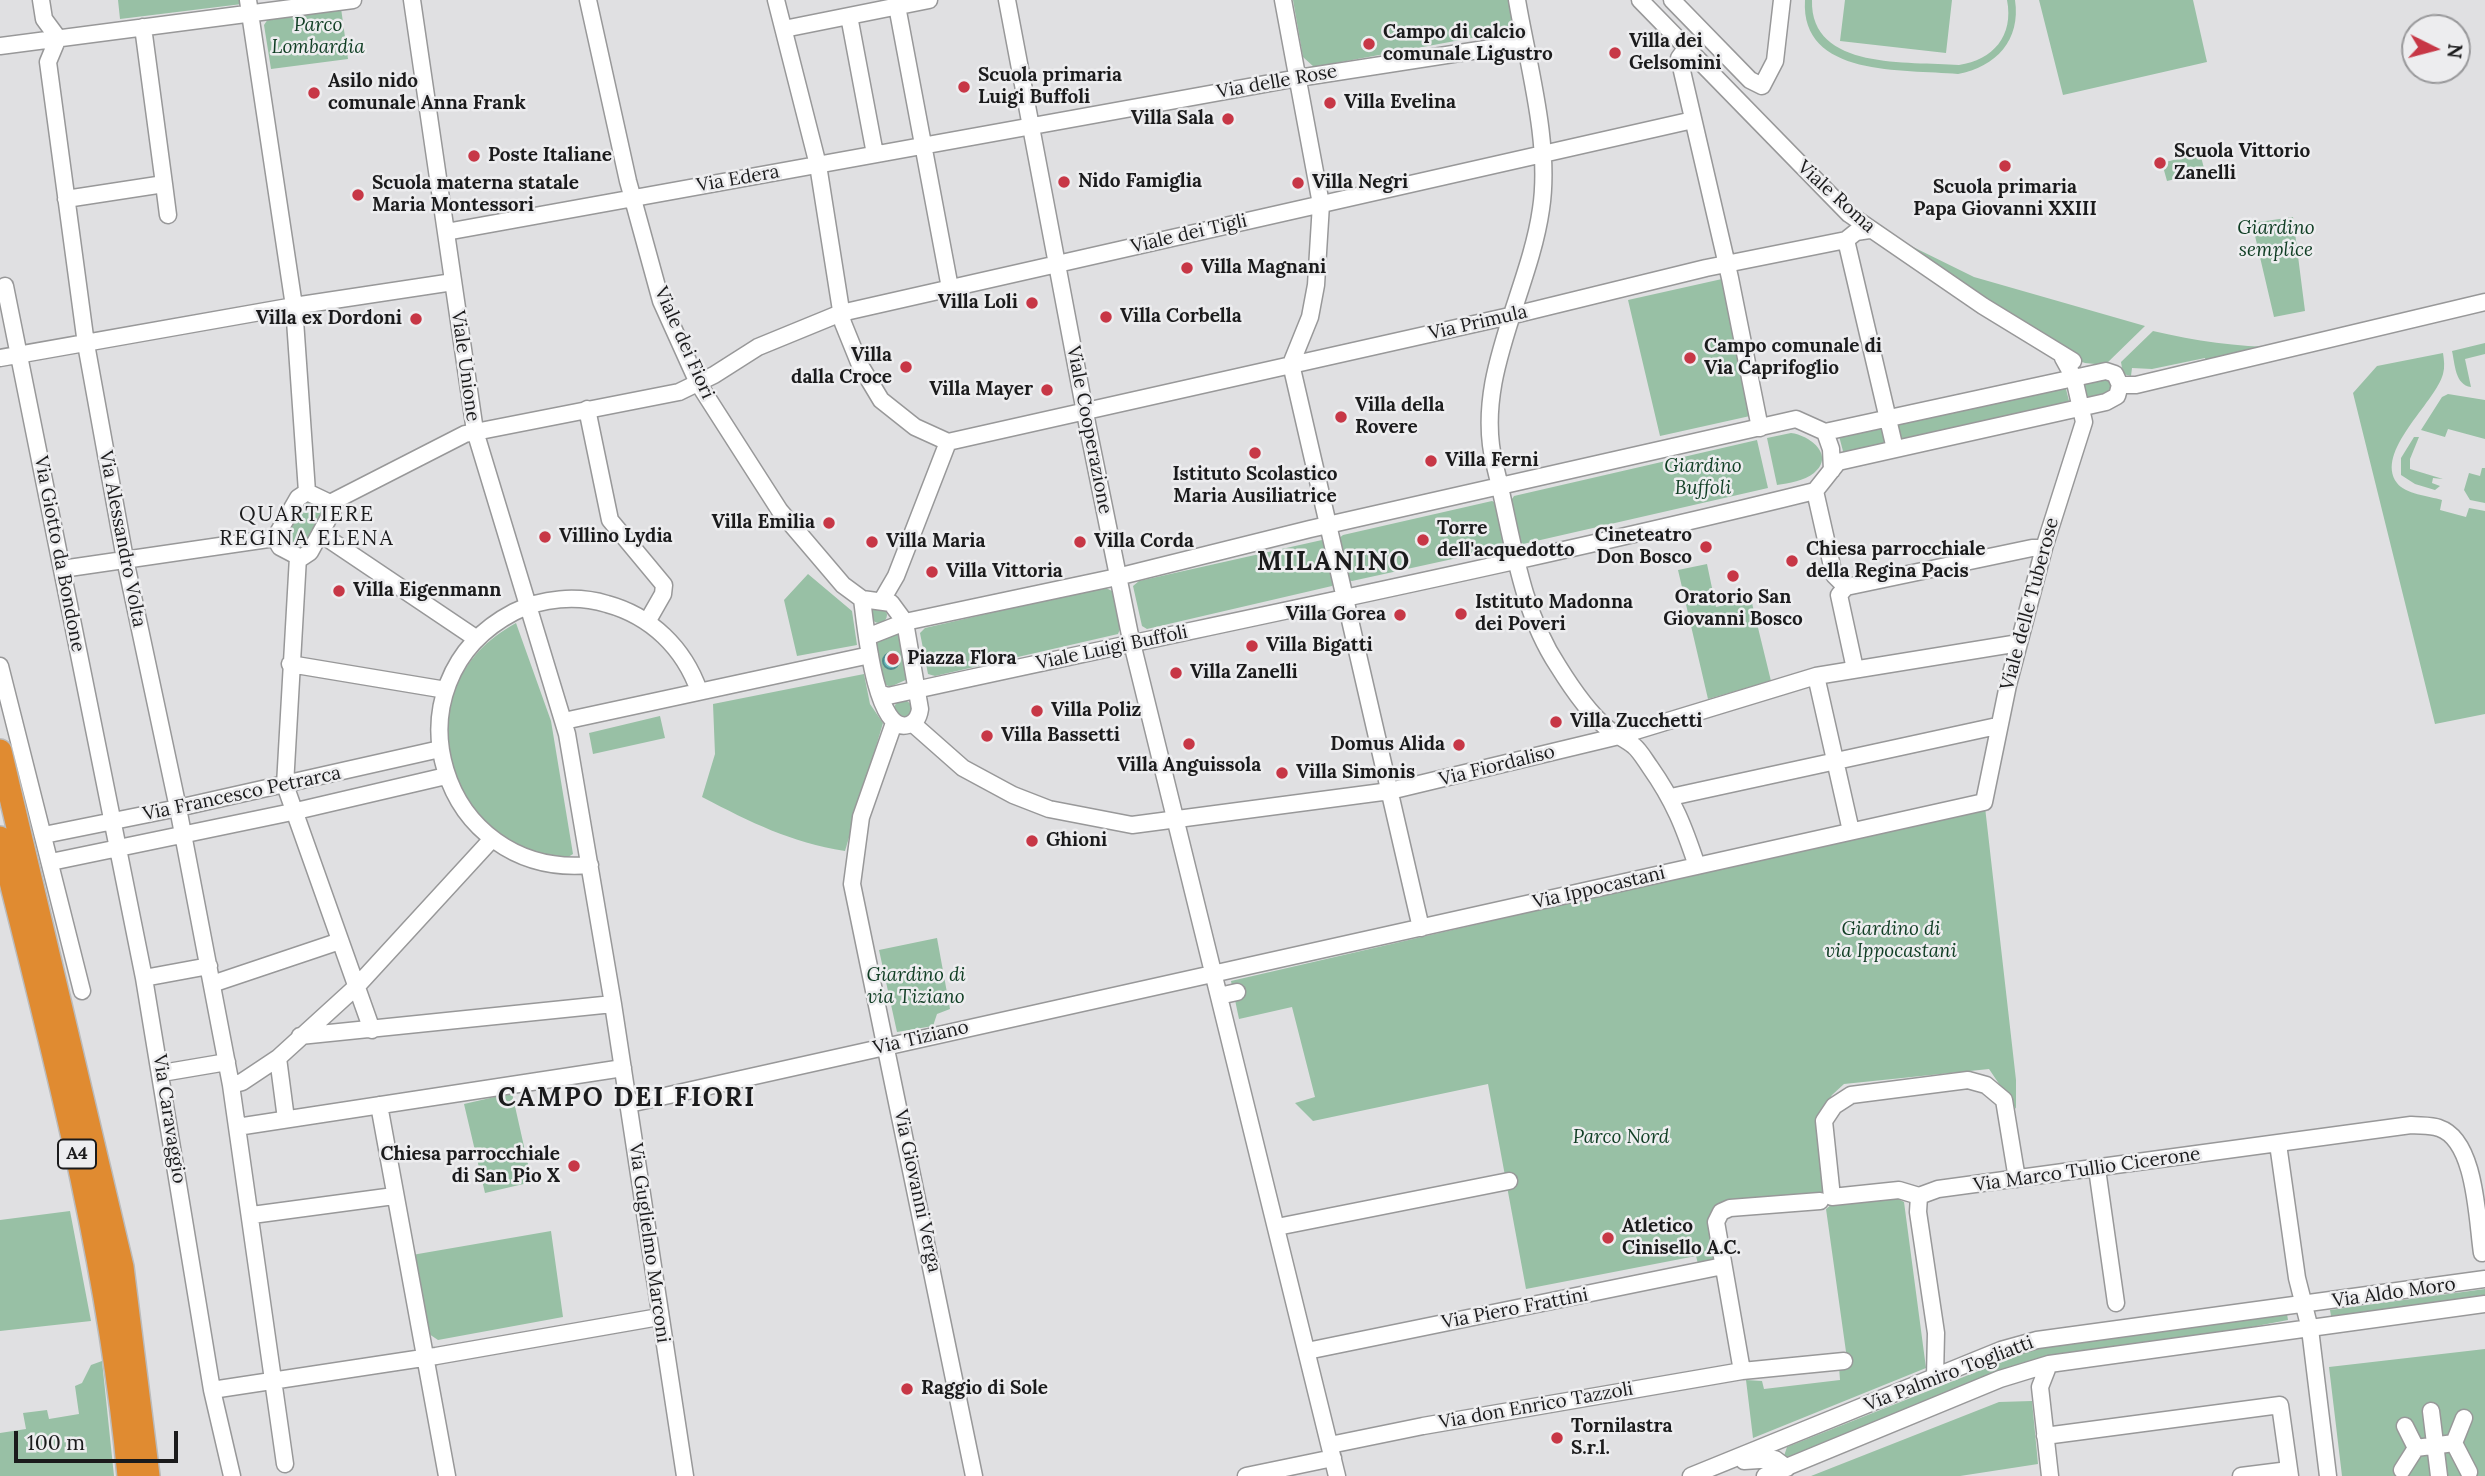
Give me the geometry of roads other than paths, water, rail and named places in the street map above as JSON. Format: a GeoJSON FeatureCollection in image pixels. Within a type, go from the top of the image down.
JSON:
{"type":"FeatureCollection","features":[{"type":"Feature","properties":{"kind":"highway","name":"A4"},"geometry":{"type":"LineString","coordinates":[[0,751],[122,1267],[141,1396],[148,1476]]}},
{"type":"Feature","properties":{"kind":"highway","name":"A4"},"geometry":{"type":"LineString","coordinates":[[0,838],[65,1098],[104,1280],[122,1398],[129,1476]]}},
{"type":"Feature","properties":{"kind":"street"},"geometry":{"type":"LineString","coordinates":[[41,0],[44,19],[58,38]]}},
{"type":"Feature","properties":{"kind":"street"},"geometry":{"type":"LineString","coordinates":[[0,46],[143,27],[249,7],[353,0]]}},
{"type":"Feature","properties":{"kind":"street","name":"Viale Unione"},"geometry":{"type":"LineString","coordinates":[[412,0],[475,431],[564,721]]}},
{"type":"Feature","properties":{"kind":"street","name":"Viale dei Fiori"},"geometry":{"type":"LineString","coordinates":[[588,0],[633,197],[662,301],[698,383],[780,511],[843,585],[862,599]]}},
{"type":"Feature","properties":{"kind":"street"},"geometry":{"type":"LineString","coordinates":[[776,0],[818,165],[841,313],[860,365],[881,400],[915,427],[948,442],[896,576],[882,600]]}},
{"type":"Feature","properties":{"kind":"street"},"geometry":{"type":"LineString","coordinates":[[784,29],[849,16],[872,5],[897,6],[929,0]]}},
{"type":"Feature","properties":{"kind":"street","name":"Viale Cooperazione"},"geometry":{"type":"LineString","coordinates":[[1007,0],[1117,577],[1174,820],[1337,1476]]}},
{"type":"Feature","properties":{"kind":"street"},"geometry":{"type":"LineString","coordinates":[[1283,0],[1321,204],[1316,285],[1310,317],[1291,364],[1421,928]]}},
{"type":"Feature","properties":{"kind":"street"},"geometry":{"type":"LineString","coordinates":[[1517,0],[1543,154],[1541,208],[1514,315],[1502,338],[1492,386],[1492,450],[1516,559],[1532,613],[1557,665],[1596,716],[1635,746],[1671,797],[1685,826],[1697,866]]}},
{"type":"Feature","properties":{"kind":"street","name":"Viale Roma"},"geometry":{"type":"LineString","coordinates":[[1640,0],[1849,214],[1869,230],[2063,358],[2093,373],[2111,372],[2120,385]]}},
{"type":"Feature","properties":{"kind":"street"},"geometry":{"type":"LineString","coordinates":[[1672,0],[1750,80],[1762,86],[1775,61],[1782,0]]}},
{"type":"Feature","properties":{"kind":"street"},"geometry":{"type":"LineString","coordinates":[[897,6],[950,288]]}},
{"type":"Feature","properties":{"kind":"street"},"geometry":{"type":"LineString","coordinates":[[249,7],[294,306],[307,492]]}},
{"type":"Feature","properties":{"kind":"street"},"geometry":{"type":"LineString","coordinates":[[849,16],[875,154]]}},
{"type":"Feature","properties":{"kind":"street"},"geometry":{"type":"LineString","coordinates":[[143,27],[169,215]]}},
{"type":"Feature","properties":{"kind":"street","name":"Via Alessandro Volta"},"geometry":{"type":"LineString","coordinates":[[58,38],[48,62],[86,344],[125,559],[178,808],[227,1062],[252,1215],[271,1380],[285,1464]]}},
{"type":"Feature","properties":{"kind":"street","name":"Via delle Rose"},"geometry":{"type":"LineString","coordinates":[[1031,126],[1298,78],[1524,43]]}},
{"type":"Feature","properties":{"kind":"street"},"geometry":{"type":"LineString","coordinates":[[1686,47],[1679,58],[1727,264],[1760,428]]}},
{"type":"Feature","properties":{"kind":"street","name":"Viale dei Tigli"},"geometry":{"type":"LineString","coordinates":[[330,503],[475,431],[679,392],[758,347],[841,313],[1693,120]]}},
{"type":"Feature","properties":{"kind":"street","name":"Via Edera"},"geometry":{"type":"LineString","coordinates":[[446,232],[1031,126]]}},
{"type":"Feature","properties":{"kind":"street"},"geometry":{"type":"LineString","coordinates":[[66,199],[164,184]]}},
{"type":"Feature","properties":{"kind":"street","name":"Via Primula"},"geometry":{"type":"LineString","coordinates":[[948,442],[1514,315],[1727,264],[1846,240],[1856,232],[1869,230]]}},
{"type":"Feature","properties":{"kind":"street"},"geometry":{"type":"LineString","coordinates":[[1846,240],[1895,449]]}},
{"type":"Feature","properties":{"kind":"street"},"geometry":{"type":"LineString","coordinates":[[0,358],[294,306],[453,282]]}},
{"type":"Feature","properties":{"kind":"street","name":"Via Giotto da Bondone"},"geometry":{"type":"LineString","coordinates":[[5,286],[118,850]]}},
{"type":"Feature","properties":{"kind":"street"},"geometry":{"type":"LineString","coordinates":[[1846,587],[1834,575],[1815,491],[1838,462],[2112,400],[2120,385],[2136,385],[2291,351],[2485,302]]}},
{"type":"Feature","properties":{"kind":"street","name":"Viale Roma"},"geometry":{"type":"LineString","coordinates":[[2063,358],[2074,378]]}},
{"type":"Feature","properties":{"kind":"street"},"geometry":{"type":"LineString","coordinates":[[1825,432],[2093,373]]}},
{"type":"Feature","properties":{"kind":"street","name":"Viale delle Tuberose"},"geometry":{"type":"LineString","coordinates":[[1983,803],[1997,726],[2044,548],[2084,422],[2074,378]]}},
{"type":"Feature","properties":{"kind":"street"},"geometry":{"type":"LineString","coordinates":[[587,409],[610,520],[616,531],[659,575],[664,585],[663,594],[647,622]]}},
{"type":"Feature","properties":{"kind":"street"},"geometry":{"type":"LineString","coordinates":[[867,637],[905,622],[1117,577],[1328,525],[1796,419],[1820,427],[1825,432],[1831,449],[1832,470]]}},
{"type":"Feature","properties":{"kind":"street","name":"Viale Luigi Buffoli"},"geometry":{"type":"LineString","coordinates":[[879,694],[888,696],[1133,645],[1247,617],[1345,598],[1815,491]]}},
{"type":"Feature","properties":{"kind":"street"},"geometry":{"type":"LineString","coordinates":[[275,538],[280,547],[298,557],[308,555],[333,514],[330,503],[307,492]]}},
{"type":"Feature","properties":{"kind":"street"},"geometry":{"type":"LineString","coordinates":[[275,538],[298,498],[307,492]]}},
{"type":"Feature","properties":{"kind":"street"},"geometry":{"type":"LineString","coordinates":[[321,534],[477,639]]}},
{"type":"Feature","properties":{"kind":"street"},"geometry":{"type":"LineString","coordinates":[[62,569],[275,538]]}},
{"type":"Feature","properties":{"kind":"street"},"geometry":{"type":"LineString","coordinates":[[1854,669],[1839,596],[1846,587],[2032,548],[2044,548]]}},
{"type":"Feature","properties":{"kind":"street"},"geometry":{"type":"LineString","coordinates":[[298,557],[285,785],[292,812],[358,986],[372,1031]]}},
{"type":"Feature","properties":{"kind":"street"},"geometry":{"type":"LineString","coordinates":[[590,865],[565,866],[533,860],[492,839],[464,810],[446,776],[440,749],[439,722],[446,690],[459,662],[477,639],[496,622],[527,607],[558,600],[586,599],[617,606],[647,622],[679,652],[699,691]]}},
{"type":"Feature","properties":{"kind":"street"},"geometry":{"type":"LineString","coordinates":[[862,599],[882,600],[894,605],[905,622],[918,689],[920,710],[912,723],[902,726],[891,720],[879,694],[867,637],[862,599]]}},
{"type":"Feature","properties":{"kind":"street","name":"Via Fiordaliso"},"geometry":{"type":"LineString","coordinates":[[912,723],[962,768],[1013,795],[1049,808],[1132,825],[1390,791],[1619,736],[1816,676],[2019,643]]}},
{"type":"Feature","properties":{"kind":"street"},"geometry":{"type":"LineString","coordinates":[[564,721],[870,655]]}},
{"type":"Feature","properties":{"kind":"street"},"geometry":{"type":"LineString","coordinates":[[290,664],[446,690]]}},
{"type":"Feature","properties":{"kind":"street"},"geometry":{"type":"LineString","coordinates":[[0,666],[82,991]]}},
{"type":"Feature","properties":{"kind":"street"},"geometry":{"type":"LineString","coordinates":[[1816,676],[1851,831]]}},
{"type":"Feature","properties":{"kind":"street","name":"Via Giovanni Verga"},"geometry":{"type":"LineString","coordinates":[[891,720],[861,817],[852,884],[974,1476]]}},
{"type":"Feature","properties":{"kind":"street","name":"Via Guglielmo Marconi"},"geometry":{"type":"LineString","coordinates":[[564,721],[629,1104],[684,1476]]}},
{"type":"Feature","properties":{"kind":"street"},"geometry":{"type":"LineString","coordinates":[[1671,797],[1997,726]]}},
{"type":"Feature","properties":{"kind":"street","name":"Via Francesco Petrarca"},"geometry":{"type":"LineString","coordinates":[[44,835],[285,785],[440,749]]}},
{"type":"Feature","properties":{"kind":"street","name":"Via Francesco Petrarca"},"geometry":{"type":"LineString","coordinates":[[51,862],[183,836],[446,776]]}},
{"type":"Feature","properties":{"kind":"street","name":"Via Ippocastani"},"geometry":{"type":"LineString","coordinates":[[1214,975],[1983,803]]}},
{"type":"Feature","properties":{"kind":"street"},"geometry":{"type":"LineString","coordinates":[[231,1085],[242,1082],[278,1058],[358,986],[492,839]]}},
{"type":"Feature","properties":{"kind":"street","name":"Via Caravaggio"},"geometry":{"type":"LineString","coordinates":[[118,850],[162,1073],[212,1390],[232,1476]]}},
{"type":"Feature","properties":{"kind":"street"},"geometry":{"type":"LineString","coordinates":[[212,984],[340,941]]}},
{"type":"Feature","properties":{"kind":"street"},"geometry":{"type":"LineString","coordinates":[[144,978],[209,965]]}},
{"type":"Feature","properties":{"kind":"street","name":"Via Tiziano"},"geometry":{"type":"LineString","coordinates":[[629,1104],[1160,984],[1214,975]]}},
{"type":"Feature","properties":{"kind":"street"},"geometry":{"type":"LineString","coordinates":[[1219,996],[1237,992]]}},
{"type":"Feature","properties":{"kind":"street"},"geometry":{"type":"LineString","coordinates":[[300,1036],[372,1031],[613,1004]]}},
{"type":"Feature","properties":{"kind":"street"},"geometry":{"type":"LineString","coordinates":[[278,1058],[286,1119]]}},
{"type":"Feature","properties":{"kind":"street"},"geometry":{"type":"LineString","coordinates":[[162,1073],[227,1062]]}},
{"type":"Feature","properties":{"kind":"street"},"geometry":{"type":"LineString","coordinates":[[237,1127],[623,1068]]}},
{"type":"Feature","properties":{"kind":"street"},"geometry":{"type":"LineString","coordinates":[[1935,1377],[1937,1343],[1918,1212],[1919,1196],[1899,1190],[1832,1197],[1824,1121],[1833,1106],[1851,1095],[1968,1080],[1986,1084],[2004,1100],[2017,1179]]}},
{"type":"Feature","properties":{"kind":"street"},"geometry":{"type":"LineString","coordinates":[[379,1105],[447,1476]]}},
{"type":"Feature","properties":{"kind":"street","name":"Via Marco Tullio Cicerone"},"geometry":{"type":"LineString","coordinates":[[1919,1196],[1938,1189],[2412,1125],[2440,1128],[2459,1142],[2467,1158],[2482,1253]]}},
{"type":"Feature","properties":{"kind":"street"},"geometry":{"type":"LineString","coordinates":[[2278,1144],[2303,1303],[2310,1329],[2328,1476]]}},
{"type":"Feature","properties":{"kind":"street"},"geometry":{"type":"LineString","coordinates":[[2097,1169],[2116,1303]]}},
{"type":"Feature","properties":{"kind":"street"},"geometry":{"type":"LineString","coordinates":[[1277,1227],[1509,1181]]}},
{"type":"Feature","properties":{"kind":"street"},"geometry":{"type":"LineString","coordinates":[[252,1215],[394,1196]]}},
{"type":"Feature","properties":{"kind":"street"},"geometry":{"type":"LineString","coordinates":[[1742,1371],[1716,1222],[1721,1212],[1730,1208],[1820,1201]]}},
{"type":"Feature","properties":{"kind":"street","name":"Via Piero Frattini"},"geometry":{"type":"LineString","coordinates":[[1307,1350],[1723,1266]]}},
{"type":"Feature","properties":{"kind":"street","name":"Via Aldo Moro"},"geometry":{"type":"LineString","coordinates":[[2303,1303],[2321,1303],[2485,1279]]}},
{"type":"Feature","properties":{"kind":"street","name":"Via Palmiro Togliatti"},"geometry":{"type":"LineString","coordinates":[[1691,1476],[2001,1350],[2045,1338],[2303,1303]]}},
{"type":"Feature","properties":{"kind":"street","name":"Via Aldo Moro"},"geometry":{"type":"LineString","coordinates":[[2310,1329],[2485,1304]]}},
{"type":"Feature","properties":{"kind":"street"},"geometry":{"type":"LineString","coordinates":[[212,1390],[659,1317]]}},
{"type":"Feature","properties":{"kind":"street","name":"Via Palmiro Togliatti"},"geometry":{"type":"LineString","coordinates":[[1765,1476],[1788,1472],[2000,1379],[2049,1364],[2310,1329]]}},
{"type":"Feature","properties":{"kind":"street","name":"Via don Enrico Tazzoli"},"geometry":{"type":"LineString","coordinates":[[1246,1476],[1423,1426],[1742,1371],[1844,1361]]}},
{"type":"Feature","properties":{"kind":"street"},"geometry":{"type":"LineString","coordinates":[[2049,1364],[2042,1378],[2040,1395],[2050,1476]]}},
{"type":"Feature","properties":{"kind":"street"},"geometry":{"type":"LineString","coordinates":[[2000,1379],[2028,1382],[2040,1395]]}},
{"type":"Feature","properties":{"kind":"street"},"geometry":{"type":"LineString","coordinates":[[2045,1436],[2280,1405],[2289,1473],[2241,1476]]}},
{"type":"Feature","properties":{"kind":"street"},"geometry":{"type":"LineString","coordinates":[[2431,1411],[2439,1476]]}},
{"type":"Feature","properties":{"kind":"street"},"geometry":{"type":"LineString","coordinates":[[2464,1418],[2454,1443],[2469,1472]]}},
{"type":"Feature","properties":{"kind":"street"},"geometry":{"type":"LineString","coordinates":[[2405,1426],[2416,1448]]}},
{"type":"Feature","properties":{"kind":"street"},"geometry":{"type":"LineString","coordinates":[[2402,1471],[2416,1448],[2454,1443]]}},
{"type":"Feature","properties":{"kind":"street","name":"Via Palmiro Togliatti"},"geometry":{"type":"LineString","coordinates":[[1716,1468],[1771,1459],[1781,1461],[1788,1472]]}},
{"type":"Feature","properties":{"kind":"water"},"geometry":{"type":"Polygon","coordinates":[[[891,653],[897,655],[897,667],[891,669],[885,667],[883,661],[885,655],[891,653]]]}},
{"type":"Feature","properties":{"kind":"place","name":"Campo di calcio comunale Ligustro"},"geometry":{"type":"Point","coordinates":[1369,44]}},
{"type":"Feature","properties":{"kind":"place","name":"Villa dei Gelsomini"},"geometry":{"type":"Point","coordinates":[1615,53]}},
{"type":"Feature","properties":{"kind":"place","name":"Scuola primaria Luigi Buffoli"},"geometry":{"type":"Point","coordinates":[964,87]}},
{"type":"Feature","properties":{"kind":"place","name":"Asilo nido comunale Anna Frank"},"geometry":{"type":"Point","coordinates":[314,93]}},
{"type":"Feature","properties":{"kind":"place","name":"Villa Evelina"},"geometry":{"type":"Point","coordinates":[1330,103]}},
{"type":"Feature","properties":{"kind":"place","name":"Villa Sala"},"geometry":{"type":"Point","coordinates":[1228,119]}},
{"type":"Feature","properties":{"kind":"place","name":"Poste Italiane"},"geometry":{"type":"Point","coordinates":[474,156]}},
{"type":"Feature","properties":{"kind":"place","name":"Scuola Vittorio Zanelli"},"geometry":{"type":"Point","coordinates":[2160,163]}},
{"type":"Feature","properties":{"kind":"place","name":"Scuola primaria Papa Giovanni XXIII"},"geometry":{"type":"Point","coordinates":[2005,166]}},
{"type":"Feature","properties":{"kind":"place","name":"Nido Famiglia"},"geometry":{"type":"Point","coordinates":[1064,182]}},
{"type":"Feature","properties":{"kind":"place","name":"Villa Negri"},"geometry":{"type":"Point","coordinates":[1298,183]}},
{"type":"Feature","properties":{"kind":"place","name":"Scuola materna statale Maria Montessori"},"geometry":{"type":"Point","coordinates":[358,195]}},
{"type":"Feature","properties":{"kind":"place","name":"Villa Magnani"},"geometry":{"type":"Point","coordinates":[1187,268]}},
{"type":"Feature","properties":{"kind":"place","name":"Villa Loli"},"geometry":{"type":"Point","coordinates":[1032,303]}},
{"type":"Feature","properties":{"kind":"place","name":"Villa Corbella"},"geometry":{"type":"Point","coordinates":[1106,317]}},
{"type":"Feature","properties":{"kind":"place","name":"Villa ex Dordoni"},"geometry":{"type":"Point","coordinates":[416,319]}},
{"type":"Feature","properties":{"kind":"place","name":"Campo comunale di Via Caprifoglio"},"geometry":{"type":"Point","coordinates":[1690,358]}},
{"type":"Feature","properties":{"kind":"place","name":"Villa dalla Croce"},"geometry":{"type":"Point","coordinates":[906,367]}},
{"type":"Feature","properties":{"kind":"place","name":"Villa Mayer"},"geometry":{"type":"Point","coordinates":[1047,390]}},
{"type":"Feature","properties":{"kind":"place","name":"Villa della Rovere"},"geometry":{"type":"Point","coordinates":[1341,417]}},
{"type":"Feature","properties":{"kind":"place","name":"Istituto Scolastico Maria Ausiliatrice"},"geometry":{"type":"Point","coordinates":[1255,453]}},
{"type":"Feature","properties":{"kind":"place","name":"Villa Ferni"},"geometry":{"type":"Point","coordinates":[1431,461]}},
{"type":"Feature","properties":{"kind":"place","name":"Villa Emilia"},"geometry":{"type":"Point","coordinates":[829,523]}},
{"type":"Feature","properties":{"kind":"place","name":"Villino Lydia"},"geometry":{"type":"Point","coordinates":[545,537]}},
{"type":"Feature","properties":{"kind":"place","name":"Torre dell'acquedotto"},"geometry":{"type":"Point","coordinates":[1423,540]}},
{"type":"Feature","properties":{"kind":"place","name":"Villa Maria"},"geometry":{"type":"Point","coordinates":[872,542]}},
{"type":"Feature","properties":{"kind":"place","name":"Villa Corda"},"geometry":{"type":"Point","coordinates":[1080,542]}},
{"type":"Feature","properties":{"kind":"place","name":"Cineteatro Don Bosco"},"geometry":{"type":"Point","coordinates":[1706,547]}},
{"type":"Feature","properties":{"kind":"place","name":"Chiesa parrocchiale della Regina Pacis"},"geometry":{"type":"Point","coordinates":[1792,561]}},
{"type":"Feature","properties":{"kind":"place","name":"Villa Vittoria"},"geometry":{"type":"Point","coordinates":[932,572]}},
{"type":"Feature","properties":{"kind":"place","name":"Oratorio San Giovanni Bosco"},"geometry":{"type":"Point","coordinates":[1733,576]}},
{"type":"Feature","properties":{"kind":"place","name":"Villa Eigenmann"},"geometry":{"type":"Point","coordinates":[339,591]}},
{"type":"Feature","properties":{"kind":"place","name":"Istituto Madonna dei Poveri"},"geometry":{"type":"Point","coordinates":[1461,614]}},
{"type":"Feature","properties":{"kind":"place","name":"Villa Gorea"},"geometry":{"type":"Point","coordinates":[1400,615]}},
{"type":"Feature","properties":{"kind":"place","name":"Villa Bigatti"},"geometry":{"type":"Point","coordinates":[1252,646]}},
{"type":"Feature","properties":{"kind":"place","name":"Piazza Flora"},"geometry":{"type":"Point","coordinates":[893,659]}},
{"type":"Feature","properties":{"kind":"place","name":"Villa Zanelli"},"geometry":{"type":"Point","coordinates":[1176,673]}},
{"type":"Feature","properties":{"kind":"place","name":"Villa Poliz"},"geometry":{"type":"Point","coordinates":[1037,711]}},
{"type":"Feature","properties":{"kind":"place","name":"Villa Zucchetti"},"geometry":{"type":"Point","coordinates":[1556,722]}},
{"type":"Feature","properties":{"kind":"place","name":"Villa Bassetti"},"geometry":{"type":"Point","coordinates":[987,736]}},
{"type":"Feature","properties":{"kind":"place","name":"Villa Anguissola"},"geometry":{"type":"Point","coordinates":[1189,744]}},
{"type":"Feature","properties":{"kind":"place","name":"Domus Alida"},"geometry":{"type":"Point","coordinates":[1459,745]}},
{"type":"Feature","properties":{"kind":"place","name":"Villa Simonis"},"geometry":{"type":"Point","coordinates":[1282,773]}},
{"type":"Feature","properties":{"kind":"place","name":"Ghioni"},"geometry":{"type":"Point","coordinates":[1032,841]}},
{"type":"Feature","properties":{"kind":"place","name":"Chiesa parrocchiale di San Pio X"},"geometry":{"type":"Point","coordinates":[574,1166]}},
{"type":"Feature","properties":{"kind":"place","name":"Atletico Cinisello A.C."},"geometry":{"type":"Point","coordinates":[1608,1238]}},
{"type":"Feature","properties":{"kind":"place","name":"Raggio di Sole"},"geometry":{"type":"Point","coordinates":[907,1389]}},
{"type":"Feature","properties":{"kind":"place","name":"Tornilastra S.r.l."},"geometry":{"type":"Point","coordinates":[1557,1438]}},
{"type":"Feature","properties":{"kind":"district","name":"QUARTIERE REGINA ELENA"},"geometry":{"type":"Point","coordinates":[307,527]}},
{"type":"Feature","properties":{"kind":"district","name":"MILANINO"},"geometry":{"type":"Point","coordinates":[1334,563]}},
{"type":"Feature","properties":{"kind":"district","name":"CAMPO DEI FIORI"},"geometry":{"type":"Point","coordinates":[627,1099]}},
{"type":"Feature","properties":{"kind":"park label","name":"Parco Lombardia"},"geometry":{"type":"Point","coordinates":[318,37]}},
{"type":"Feature","properties":{"kind":"park label","name":"Giardino semplice"},"geometry":{"type":"Point","coordinates":[2276,240]}},
{"type":"Feature","properties":{"kind":"park label","name":"Giardino Buffoli"},"geometry":{"type":"Point","coordinates":[1703,478]}},
{"type":"Feature","properties":{"kind":"park label","name":"Giardino di via Ippocastani"},"geometry":{"type":"Point","coordinates":[1891,941]}},
{"type":"Feature","properties":{"kind":"park label","name":"Giardino di via Tiziano"},"geometry":{"type":"Point","coordinates":[916,987]}},
{"type":"Feature","properties":{"kind":"park label","name":"Parco Nord"},"geometry":{"type":"Point","coordinates":[1621,1138]}}]}
